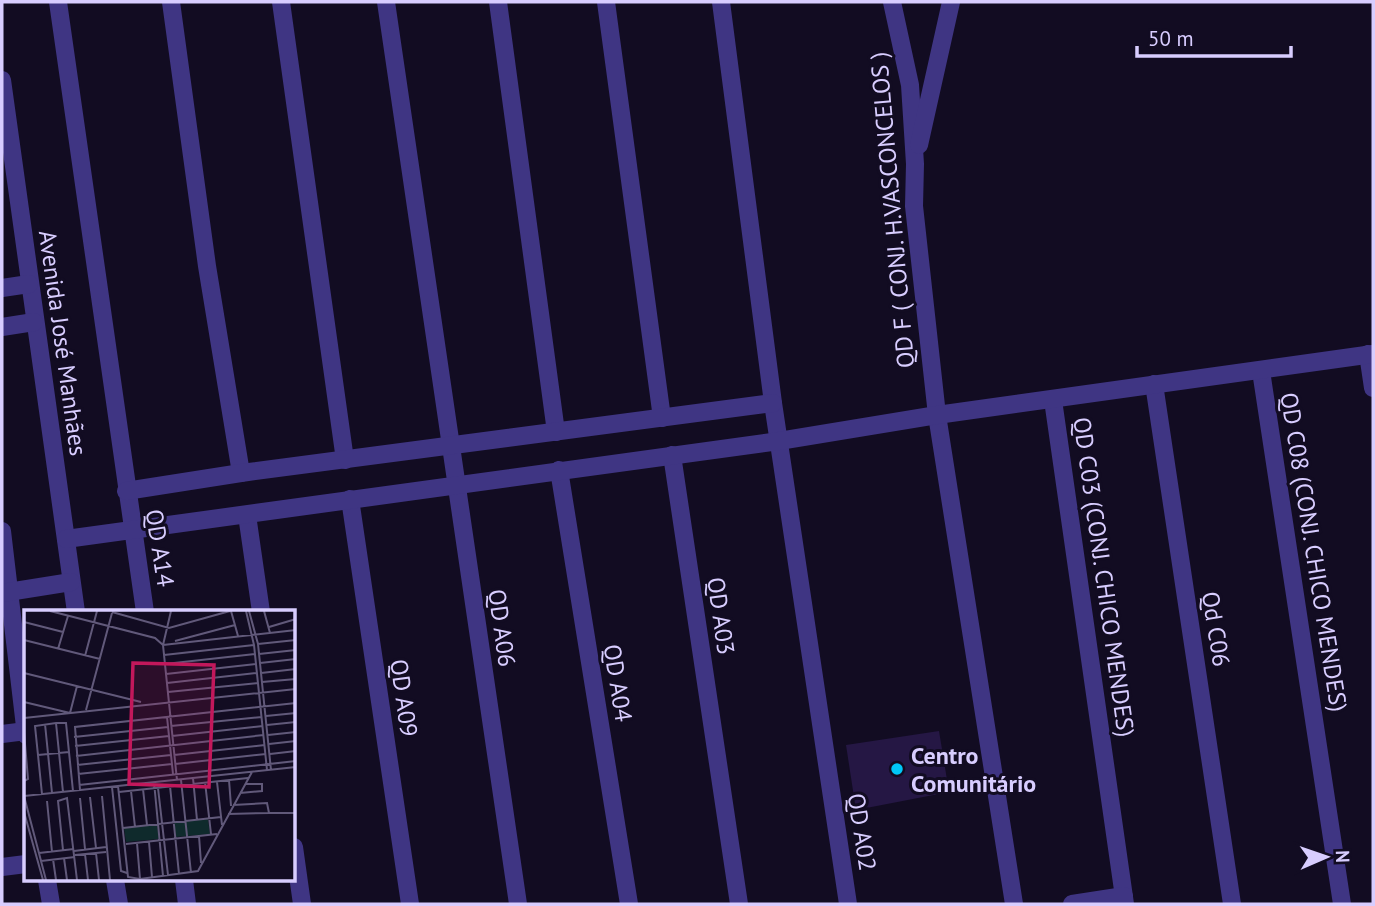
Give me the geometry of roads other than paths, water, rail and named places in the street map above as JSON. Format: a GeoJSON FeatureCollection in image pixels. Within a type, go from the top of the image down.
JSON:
{"type":"FeatureCollection","features":[{"type":"Feature","properties":{"kind":"street","name":"QD A14"},"geometry":{"type":"LineString","coordinates":[[58,2],[145,610]]}},
{"type":"Feature","properties":{"kind":"street"},"geometry":{"type":"LineString","coordinates":[[172,2],[183,94],[241,473]]}},
{"type":"Feature","properties":{"kind":"street"},"geometry":{"type":"LineString","coordinates":[[281,2],[345,460]]}},
{"type":"Feature","properties":{"kind":"street","name":"QD A06"},"geometry":{"type":"LineString","coordinates":[[386,2],[518,904]]}},
{"type":"Feature","properties":{"kind":"street"},"geometry":{"type":"LineString","coordinates":[[498,2],[556,432]]}},
{"type":"Feature","properties":{"kind":"street"},"geometry":{"type":"LineString","coordinates":[[606,2],[662,418]]}},
{"type":"Feature","properties":{"kind":"street"},"geometry":{"type":"LineString","coordinates":[[721,2],[779,441]]}},
{"type":"Feature","properties":{"kind":"street","name":"QD F ( CONJ. H.VASCONCELOS )"},"geometry":{"type":"LineString","coordinates":[[892,2],[910,85],[915,164],[914,206],[937,415],[1014,904]]}},
{"type":"Feature","properties":{"kind":"street"},"geometry":{"type":"LineString","coordinates":[[915,164],[951,2]]}},
{"type":"Feature","properties":{"kind":"street","name":"Avenida José Manhães"},"geometry":{"type":"LineString","coordinates":[[2,80],[76,610]]}},
{"type":"Feature","properties":{"kind":"street"},"geometry":{"type":"LineString","coordinates":[[2,288],[29,284]]}},
{"type":"Feature","properties":{"kind":"street"},"geometry":{"type":"LineString","coordinates":[[2,327],[34,322]]}},
{"type":"Feature","properties":{"kind":"street"},"geometry":{"type":"LineString","coordinates":[[66,539],[779,441],[937,415],[1371,354],[1373,388]]}},
{"type":"Feature","properties":{"kind":"street","name":"QD C08 (CONJ. CHICO MENDES)"},"geometry":{"type":"LineString","coordinates":[[1261,371],[1342,904]]}},
{"type":"Feature","properties":{"kind":"street","name":"Qd C06"},"geometry":{"type":"LineString","coordinates":[[1154,384],[1232,904]]}},
{"type":"Feature","properties":{"kind":"street","name":"QD C03 (CONJ. CHICO MENDES)"},"geometry":{"type":"LineString","coordinates":[[1053,400],[1107,760],[1125,900]]}},
{"type":"Feature","properties":{"kind":"street"},"geometry":{"type":"LineString","coordinates":[[126,491],[241,473],[774,403]]}},
{"type":"Feature","properties":{"kind":"street","name":"QD A02"},"geometry":{"type":"LineString","coordinates":[[779,441],[848,904]]}},
{"type":"Feature","properties":{"kind":"street","name":"QD A03"},"geometry":{"type":"LineString","coordinates":[[673,455],[739,904]]}},
{"type":"Feature","properties":{"kind":"street","name":"QD A04"},"geometry":{"type":"LineString","coordinates":[[559,470],[629,904]]}},
{"type":"Feature","properties":{"kind":"street","name":"QD A09"},"geometry":{"type":"LineString","coordinates":[[350,499],[410,904]]}},
{"type":"Feature","properties":{"kind":"street"},"geometry":{"type":"LineString","coordinates":[[247,515],[261,610]]}},
{"type":"Feature","properties":{"kind":"street"},"geometry":{"type":"LineString","coordinates":[[2,531],[6,592],[24,718]]}},
{"type":"Feature","properties":{"kind":"street"},"geometry":{"type":"LineString","coordinates":[[6,592],[71,582]]}},
{"type":"Feature","properties":{"kind":"street"},"geometry":{"type":"LineString","coordinates":[[2,734],[24,732]]}},
{"type":"Feature","properties":{"kind":"street"},"geometry":{"type":"LineString","coordinates":[[296,862],[302,904]]}},
{"type":"Feature","properties":{"kind":"street"},"geometry":{"type":"LineString","coordinates":[[2,867],[24,864]]}},
{"type":"Feature","properties":{"kind":"street"},"geometry":{"type":"LineString","coordinates":[[47,881],[51,904]]}},
{"type":"Feature","properties":{"kind":"street"},"geometry":{"type":"LineString","coordinates":[[115,881],[119,904]]}},
{"type":"Feature","properties":{"kind":"street"},"geometry":{"type":"LineString","coordinates":[[184,881],[187,904]]}},
{"type":"Feature","properties":{"kind":"street"},"geometry":{"type":"LineString","coordinates":[[1072,904],[1125,900]]}},
{"type":"Feature","properties":{"kind":"place","name":"Centro Comunitário"},"geometry":{"type":"Point","coordinates":[897,769]}}]}
